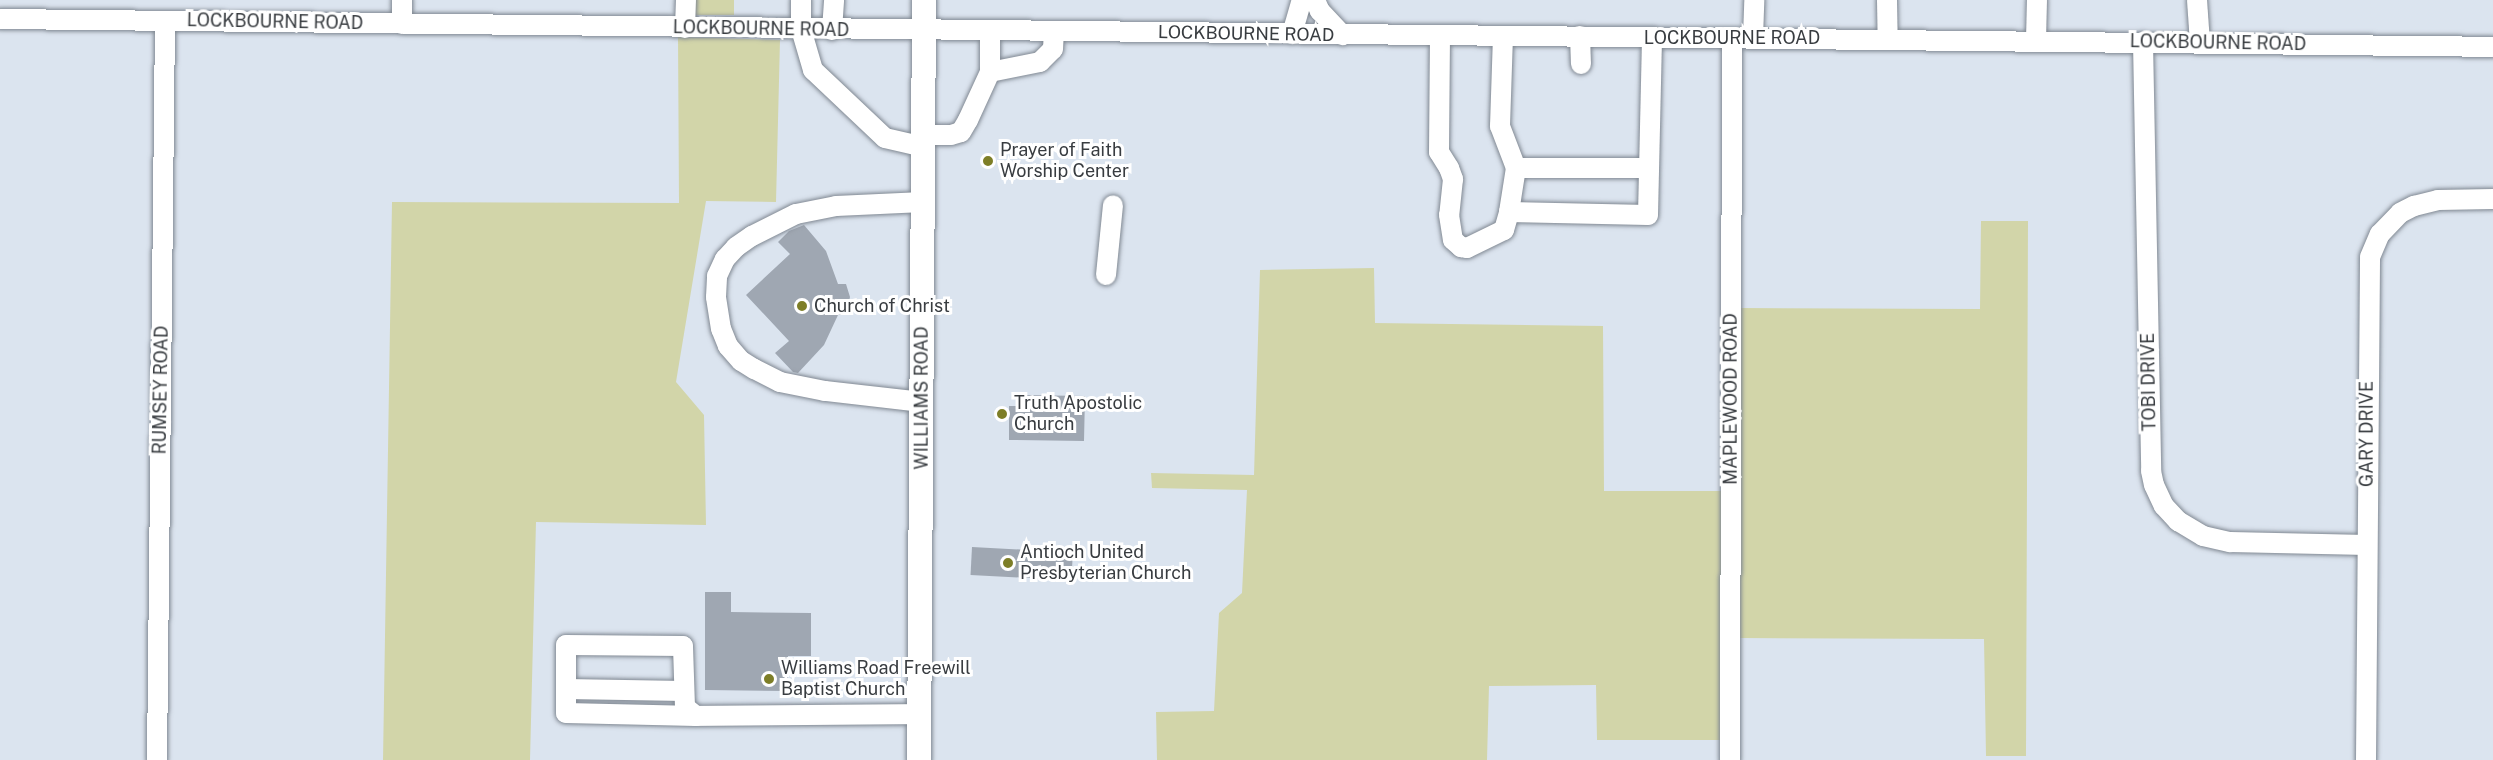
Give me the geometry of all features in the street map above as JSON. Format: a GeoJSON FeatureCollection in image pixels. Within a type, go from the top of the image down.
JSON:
{"type":"FeatureCollection","features":[{"type":"Feature","properties":{"kind":"main road","name":"WILLIAMS ROAD"},"geometry":{"type":"LineString","coordinates":[[919,760],[924,0]]}},
{"type":"Feature","properties":{"kind":"street"},"geometry":{"type":"LineString","coordinates":[[402,0],[402,24]]}},
{"type":"Feature","properties":{"kind":"street"},"geometry":{"type":"LineString","coordinates":[[685,28],[686,0]]}},
{"type":"Feature","properties":{"kind":"street"},"geometry":{"type":"LineString","coordinates":[[801,0],[801,29],[813,70],[885,138],[924,141],[961,132],[990,72],[990,31]]}},
{"type":"Feature","properties":{"kind":"street"},"geometry":{"type":"LineString","coordinates":[[832,30],[834,0]]}},
{"type":"Feature","properties":{"kind":"street"},"geometry":{"type":"LineString","coordinates":[[1292,34],[1302,0]]}},
{"type":"Feature","properties":{"kind":"street"},"geometry":{"type":"LineString","coordinates":[[1315,0],[1320,11],[1342,35]]}},
{"type":"Feature","properties":{"kind":"street"},"geometry":{"type":"LineString","coordinates":[[1753,39],[1754,0]]}},
{"type":"Feature","properties":{"kind":"street"},"geometry":{"type":"LineString","coordinates":[[1887,0],[1888,39]]}},
{"type":"Feature","properties":{"kind":"street"},"geometry":{"type":"LineString","coordinates":[[2036,40],[2037,0]]}},
{"type":"Feature","properties":{"kind":"street"},"geometry":{"type":"LineString","coordinates":[[2197,0],[2200,43]]}},
{"type":"Feature","properties":{"kind":"street","name":"LOCKBOURNE ROAD"},"geometry":{"type":"LineString","coordinates":[[0,19],[924,31],[2036,40],[2493,47]]}},
{"type":"Feature","properties":{"kind":"street","name":"RUMSEY ROAD"},"geometry":{"type":"LineString","coordinates":[[157,760],[165,21]]}},
{"type":"Feature","properties":{"kind":"street"},"geometry":{"type":"LineString","coordinates":[[990,72],[1040,62],[1053,49],[1054,32]]}},
{"type":"Feature","properties":{"kind":"street"},"geometry":{"type":"LineString","coordinates":[[1440,36],[1439,152],[1453,179],[1449,215],[1453,240],[1461,247],[1467,248],[1504,230],[1509,212],[1516,168],[1500,126],[1503,36]]}},
{"type":"Feature","properties":{"kind":"street"},"geometry":{"type":"LineString","coordinates":[[1580,36],[1581,64]]}},
{"type":"Feature","properties":{"kind":"street"},"geometry":{"type":"LineString","coordinates":[[1509,212],[1648,214],[1652,38]]}},
{"type":"Feature","properties":{"kind":"street","name":"MAPLEWOOD ROAD"},"geometry":{"type":"LineString","coordinates":[[1730,760],[1732,38]]}},
{"type":"Feature","properties":{"kind":"street","name":"TOBI DRIVE"},"geometry":{"type":"LineString","coordinates":[[2143,42],[2151,471],[2154,485],[2164,506],[2178,521],[2213,539],[2367,544]]}},
{"type":"Feature","properties":{"kind":"street"},"geometry":{"type":"LineString","coordinates":[[1516,168],[1649,168]]}},
{"type":"Feature","properties":{"kind":"street","name":"GARY DRIVE"},"geometry":{"type":"LineString","coordinates":[[2366,760],[2368,270],[2372,251],[2385,229],[2400,213],[2414,206],[2438,200],[2493,199]]}},
{"type":"Feature","properties":{"kind":"street"},"geometry":{"type":"LineString","coordinates":[[922,402],[825,391],[780,382],[754,369],[741,361],[728,346],[721,329],[716,297],[717,276],[725,259],[736,247],[752,236],[796,214],[836,206],[923,202]]}},
{"type":"Feature","properties":{"kind":"street"},"geometry":{"type":"LineString","coordinates":[[1106,275],[1113,205]]}},
{"type":"Feature","properties":{"kind":"street"},"geometry":{"type":"LineString","coordinates":[[696,716],[685,707],[683,646],[566,645],[566,713],[696,716],[920,714]]}},
{"type":"Feature","properties":{"kind":"street"},"geometry":{"type":"LineString","coordinates":[[566,689],[684,691]]}},
{"type":"Feature","properties":{"kind":"green space"},"geometry":{"type":"Polygon","coordinates":[[[694,0],[734,0],[734,15],[694,15],[694,0]]]}},
{"type":"Feature","properties":{"kind":"green space"},"geometry":{"type":"Polygon","coordinates":[[[678,37],[780,40],[776,202],[706,201],[676,382],[704,415],[706,525],[536,522],[530,760],[383,760],[392,202],[679,203],[678,37]]]}},
{"type":"Feature","properties":{"kind":"green space"},"geometry":{"type":"Polygon","coordinates":[[[1981,221],[2028,221],[2026,756],[1986,756],[1984,639],[1739,638],[1740,308],[1980,309],[1981,221]]]}},
{"type":"Feature","properties":{"kind":"green space"},"geometry":{"type":"Polygon","coordinates":[[[1374,268],[1375,323],[1603,326],[1604,491],[1723,491],[1722,740],[1597,740],[1596,685],[1489,686],[1487,760],[1157,760],[1156,712],[1214,711],[1219,613],[1242,593],[1247,490],[1152,488],[1151,473],[1254,475],[1260,270],[1374,268]]]}},
{"type":"Feature","properties":{"kind":"building","name":"Church of Christ"},"geometry":{"type":"Polygon","coordinates":[[[804,225],[826,251],[838,284],[846,284],[850,297],[846,315],[838,315],[824,345],[798,373],[793,372],[775,353],[789,341],[746,295],[790,254],[778,242],[789,231],[804,225]]]}},
{"type":"Feature","properties":{"kind":"building"},"geometry":{"type":"Polygon","coordinates":[[[1018,395],[1085,396],[1084,441],[1009,440],[1009,406],[1017,406],[1018,395]]]}},
{"type":"Feature","properties":{"kind":"building"},"geometry":{"type":"Polygon","coordinates":[[[972,547],[1073,552],[1071,580],[971,575],[972,547]]]}},
{"type":"Feature","properties":{"kind":"building"},"geometry":{"type":"Polygon","coordinates":[[[705,592],[731,592],[731,612],[811,613],[811,656],[788,656],[788,691],[705,690],[705,592]]]}},
{"type":"Feature","properties":{"kind":"place","name":"Prayer of Faith Worship Center"},"geometry":{"type":"Point","coordinates":[988,161]}},
{"type":"Feature","properties":{"kind":"place","name":"Church of Christ"},"geometry":{"type":"Point","coordinates":[802,306]}},
{"type":"Feature","properties":{"kind":"place","name":"Truth Apostolic Church"},"geometry":{"type":"Point","coordinates":[1002,414]}},
{"type":"Feature","properties":{"kind":"place","name":"Antioch United Presbyterian Church"},"geometry":{"type":"Point","coordinates":[1008,563]}},
{"type":"Feature","properties":{"kind":"place","name":"Williams Road Freewill Baptist Church"},"geometry":{"type":"Point","coordinates":[769,679]}}]}
